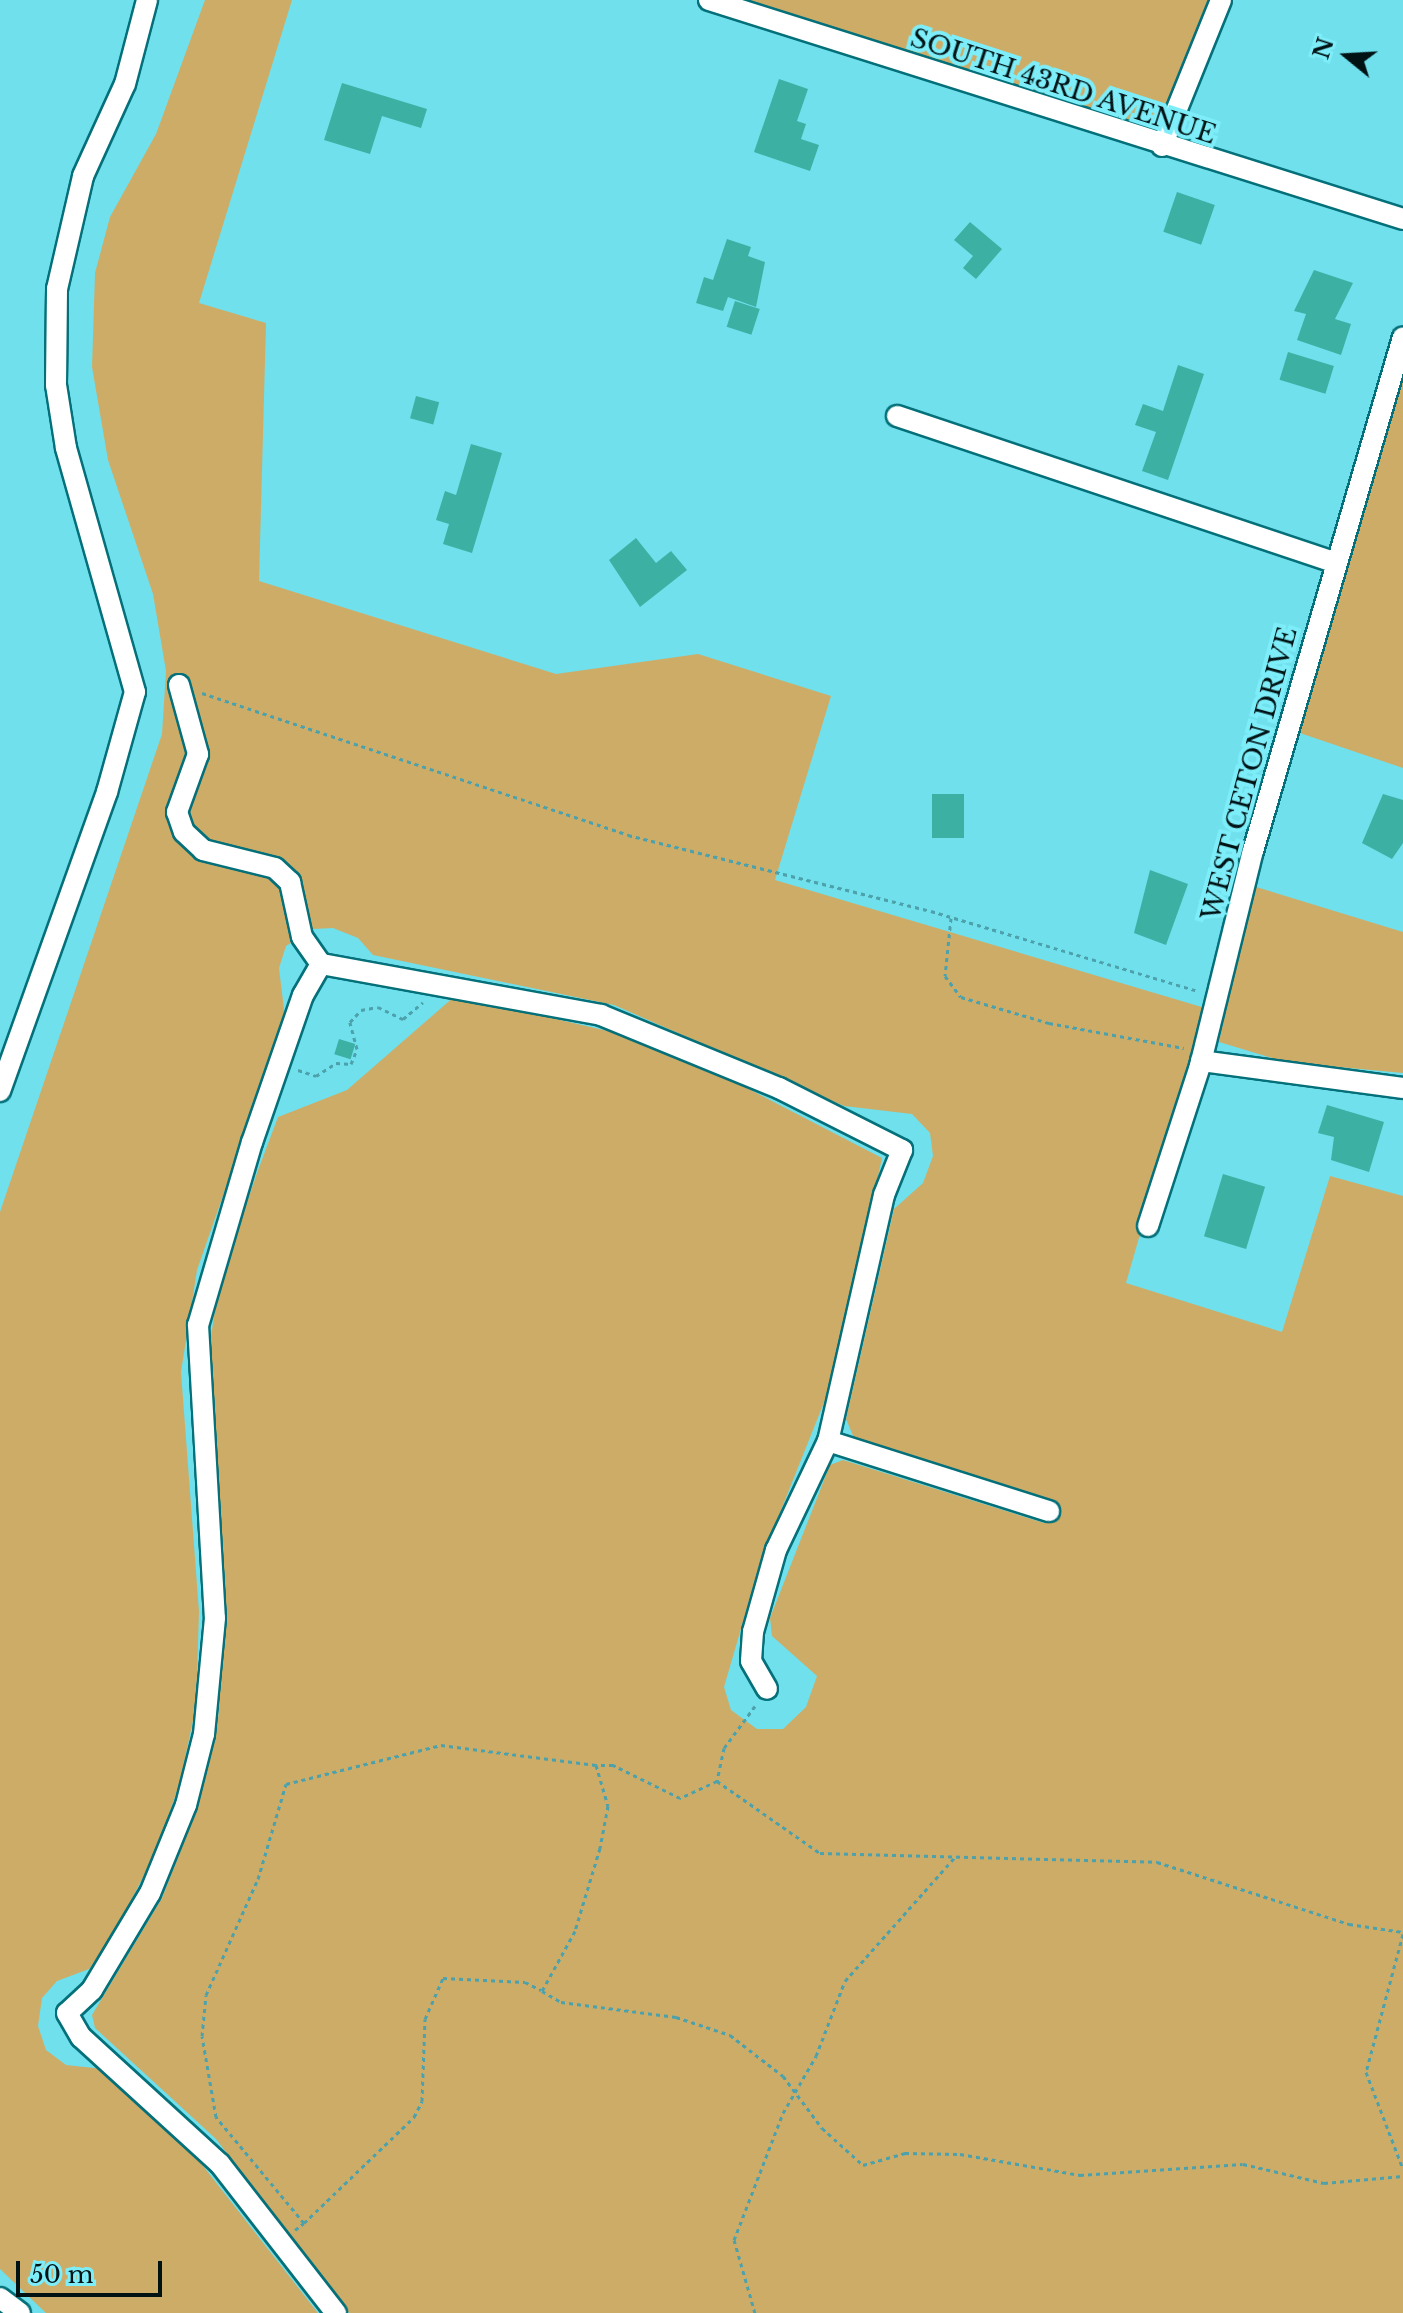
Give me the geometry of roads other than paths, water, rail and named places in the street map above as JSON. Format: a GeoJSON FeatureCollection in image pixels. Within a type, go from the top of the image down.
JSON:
{"type":"FeatureCollection","features":[{"type":"Feature","properties":{"kind":"street"},"geometry":{"type":"LineString","coordinates":[[0,1091],[107,792],[135,692],[66,448],[56,385],[57,289],[83,176],[125,84],[147,0]]}},
{"type":"Feature","properties":{"kind":"street","name":"SOUTH 43RD AVENUE"},"geometry":{"type":"LineString","coordinates":[[709,0],[1162,146],[1403,219]]}},
{"type":"Feature","properties":{"kind":"street"},"geometry":{"type":"LineString","coordinates":[[1162,146],[1221,0]]}},
{"type":"Feature","properties":{"kind":"street","name":"WEST CETON DRIVE"},"geometry":{"type":"LineString","coordinates":[[1148,1226],[1203,1056],[1336,563],[1403,337]]}},
{"type":"Feature","properties":{"kind":"street"},"geometry":{"type":"LineString","coordinates":[[897,416],[1336,563]]}},
{"type":"Feature","properties":{"kind":"street"},"geometry":{"type":"LineString","coordinates":[[179,685],[198,754],[177,812],[184,832],[203,850],[275,868],[290,882],[302,937],[321,964],[455,985],[601,1015],[673,1042],[902,1150],[884,1195],[828,1441],[776,1550],[753,1632],[751,1661],[767,1689]]}},
{"type":"Feature","properties":{"kind":"street"},"geometry":{"type":"LineString","coordinates":[[321,964],[279,1065],[214,1258],[194,1359],[215,1618],[204,1734],[186,1805],[150,1893],[92,1990],[67,2013],[86,2041],[220,2164],[330,2306]]}},
{"type":"Feature","properties":{"kind":"street"},"geometry":{"type":"LineString","coordinates":[[1203,1056],[1403,1088]]}},
{"type":"Feature","properties":{"kind":"street"},"geometry":{"type":"LineString","coordinates":[[828,1441],[1049,1511]]}},
{"type":"Feature","properties":{"kind":"street"},"geometry":{"type":"LineString","coordinates":[[0,2298],[20,2313]]}}]}
